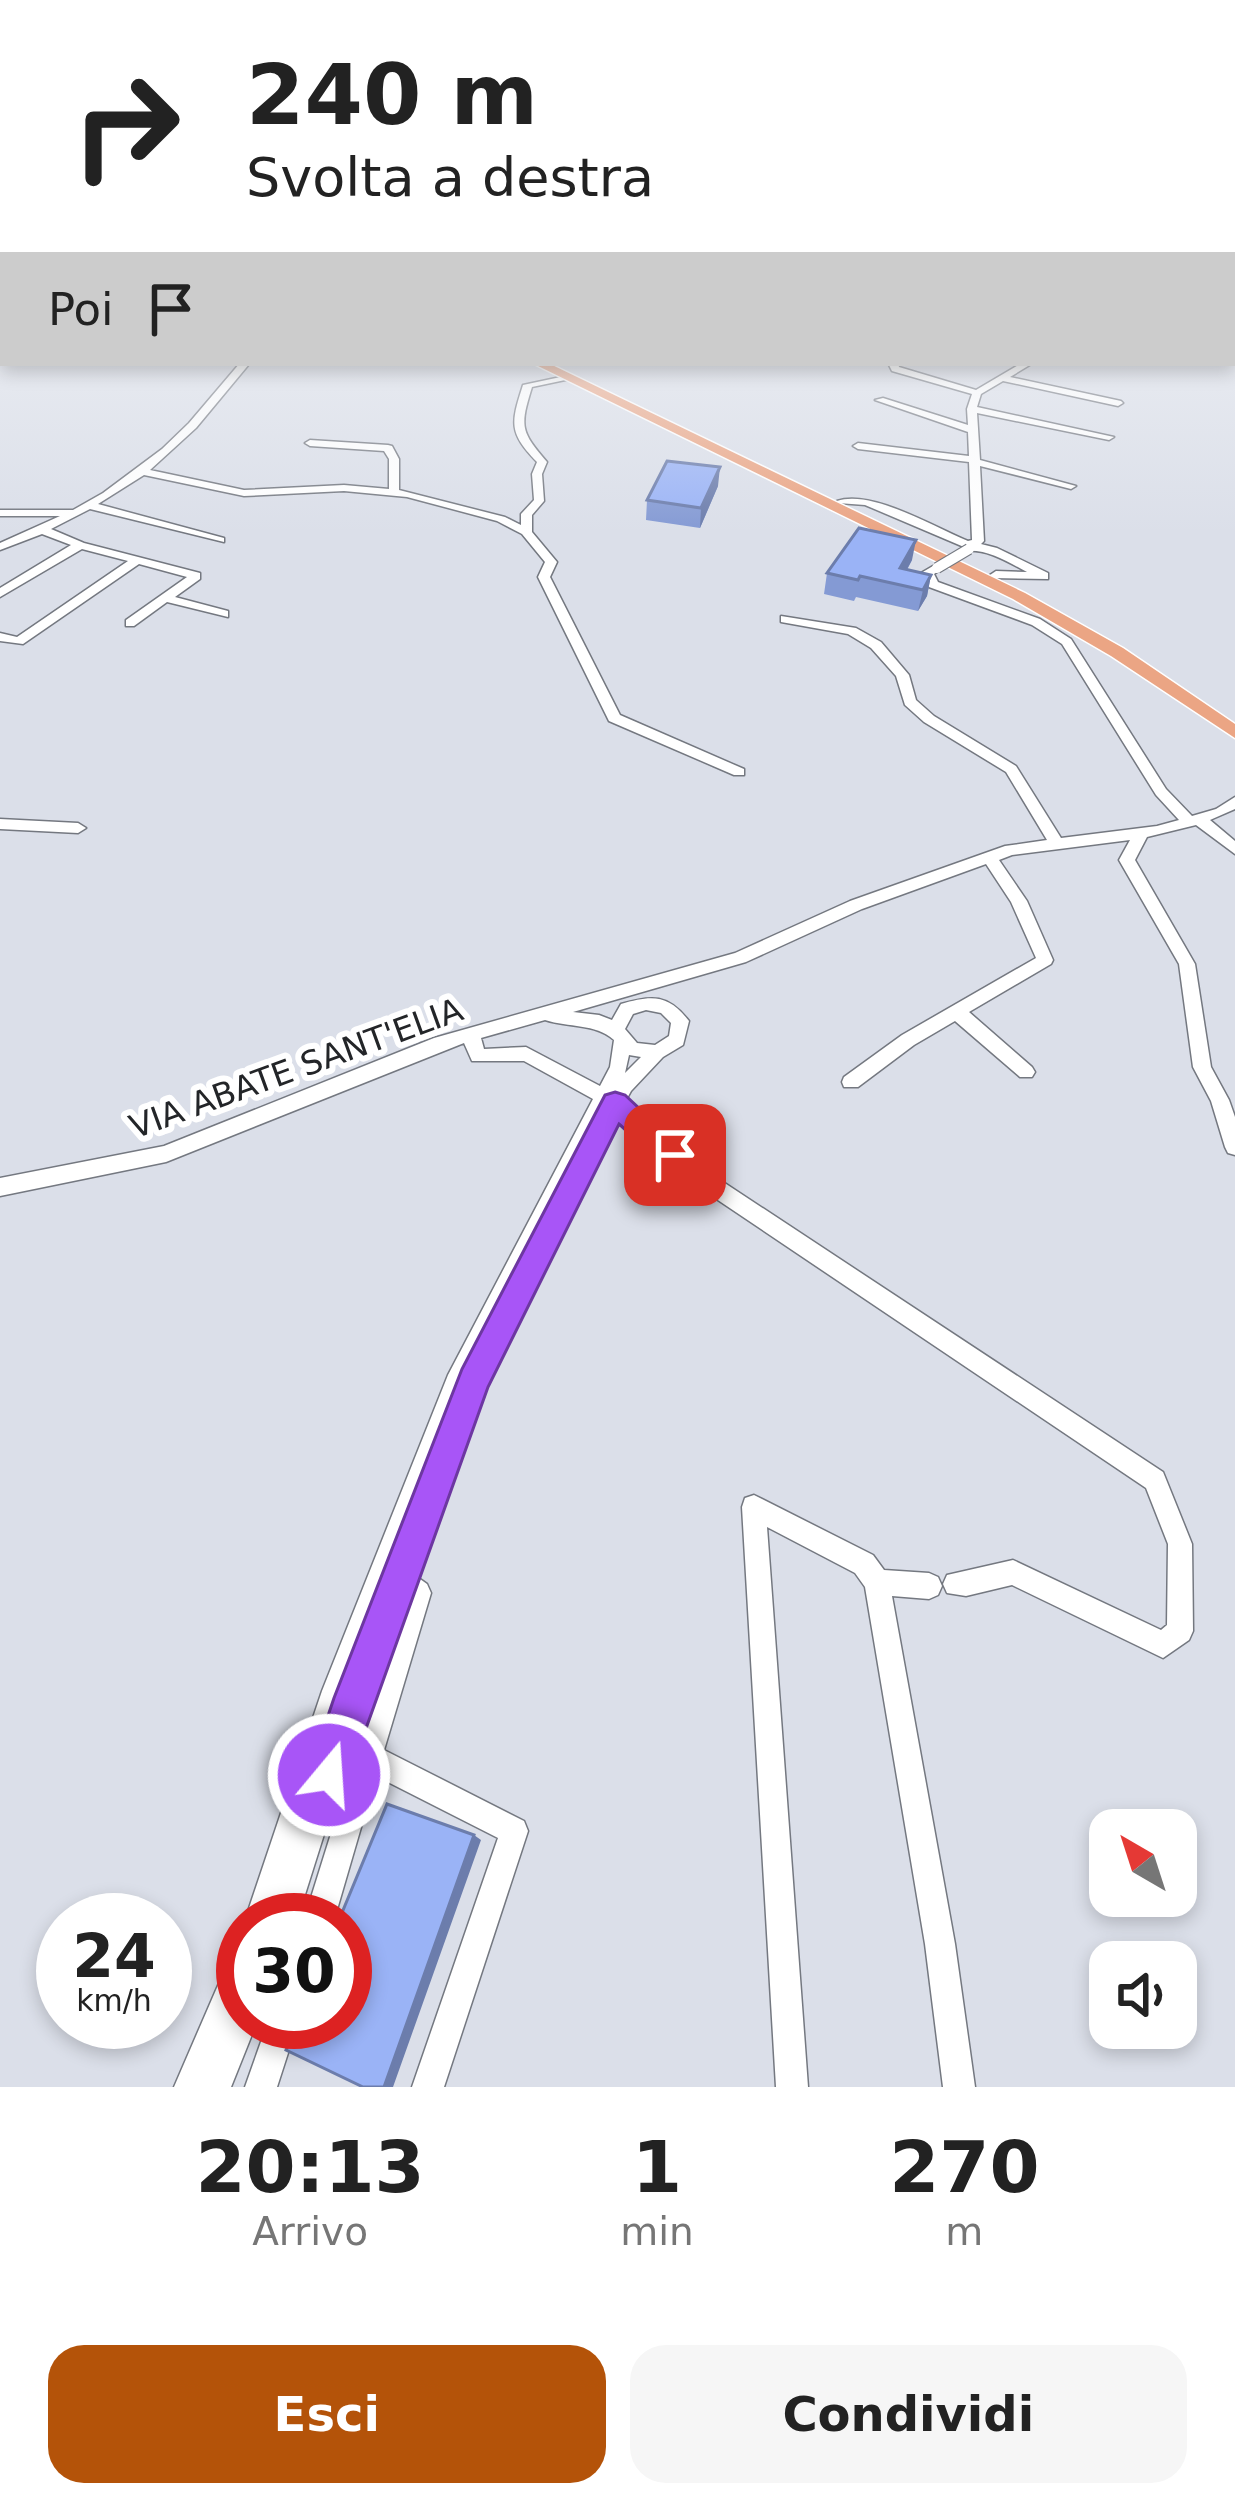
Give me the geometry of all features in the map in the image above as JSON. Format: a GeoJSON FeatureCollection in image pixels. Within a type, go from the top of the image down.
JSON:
{"type":"FeatureCollection","features":[{"type":"Feature","properties":{"kind":"main road"},"geometry":{"type":"LineString","coordinates":[[544,366],[1019,596],[1117,652],[1235,732]]}},
{"type":"Feature","properties":{"kind":"main road"},"geometry":{"type":"LineString","coordinates":[[560,366],[996,575],[1127,647],[1235,715]]}},
{"type":"Feature","properties":{"kind":"street"},"geometry":{"type":"LineString","coordinates":[[0,547],[86,510],[146,472],[212,407],[243,366]]}},
{"type":"Feature","properties":{"kind":"street"},"geometry":{"type":"LineString","coordinates":[[894,366],[977,393]]}},
{"type":"Feature","properties":{"kind":"street"},"geometry":{"type":"LineString","coordinates":[[973,548],[972,409],[977,393],[1023,366]]}},
{"type":"Feature","properties":{"kind":"street"},"geometry":{"type":"LineString","coordinates":[[526,532],[526,514],[539,501],[537,474],[542,462],[518,439],[515,428],[528,385],[567,377]]}},
{"type":"Feature","properties":{"kind":"street"},"geometry":{"type":"LineString","coordinates":[[1001,378],[1118,404]]}},
{"type":"Feature","properties":{"kind":"street"},"geometry":{"type":"LineString","coordinates":[[880,400],[972,430]]}},
{"type":"Feature","properties":{"kind":"street"},"geometry":{"type":"LineString","coordinates":[[972,409],[1109,437]]}},
{"type":"Feature","properties":{"kind":"street"},"geometry":{"type":"LineString","coordinates":[[310,443],[382,444],[394,459],[394,491]]}},
{"type":"Feature","properties":{"kind":"street"},"geometry":{"type":"LineString","coordinates":[[858,446],[975,461],[1071,486]]}},
{"type":"Feature","properties":{"kind":"street"},"geometry":{"type":"LineString","coordinates":[[146,472],[244,493],[319,488],[394,491],[485,513],[526,532],[551,562],[544,578],[614,718],[739,772]]}},
{"type":"Feature","properties":{"kind":"street"},"geometry":{"type":"LineString","coordinates":[[842,501],[867,502],[1044,575],[996,575]]}},
{"type":"Feature","properties":{"kind":"street"},"geometry":{"type":"LineString","coordinates":[[0,513],[86,510],[220,540]]}},
{"type":"Feature","properties":{"kind":"street"},"geometry":{"type":"LineString","coordinates":[[43,530],[80,545],[196,576],[130,623]]}},
{"type":"Feature","properties":{"kind":"street"},"geometry":{"type":"LineString","coordinates":[[0,593],[80,545]]}},
{"type":"Feature","properties":{"kind":"street"},"geometry":{"type":"LineString","coordinates":[[973,548],[927,577],[933,584],[1036,622],[1067,642],[1161,792],[1235,849]]}},
{"type":"Feature","properties":{"kind":"street"},"geometry":{"type":"LineString","coordinates":[[0,637],[19,640],[136,561]]}},
{"type":"Feature","properties":{"kind":"street"},"geometry":{"type":"LineString","coordinates":[[165,598],[224,614]]}},
{"type":"Feature","properties":{"kind":"street"},"geometry":{"type":"LineString","coordinates":[[785,619],[852,631],[876,644],[902,675],[910,702],[928,719],[1011,769],[1056,842]]}},
{"type":"Feature","properties":{"kind":"street","name":"VIA ABATE SANT'ELIA"},"geometry":{"type":"LineString","coordinates":[[0,1187],[166,1154],[470,1033],[740,958],[856,905],[989,857],[1056,842],[1142,834],[1235,802]]}},
{"type":"Feature","properties":{"kind":"street"},"geometry":{"type":"LineString","coordinates":[[0,824],[78,828]]}},
{"type":"Feature","properties":{"kind":"street"},"geometry":{"type":"LineString","coordinates":[[1142,834],[1127,860],[1187,964],[1202,1067],[1220,1100],[1235,1147]]}},
{"type":"Feature","properties":{"kind":"street"},"geometry":{"type":"LineString","coordinates":[[851,1082],[956,1011],[1045,960],[1019,901],[989,857]]}},
{"type":"Feature","properties":{"kind":"street"},"geometry":{"type":"LineString","coordinates":[[665,1008],[695,972]]}},
{"type":"Feature","properties":{"kind":"street"},"geometry":{"type":"LineString","coordinates":[[609,1100],[657,1052],[677,1040],[681,1031],[665,1008],[636,1005],[614,1027]]}},
{"type":"Feature","properties":{"kind":"street"},"geometry":{"type":"LineString","coordinates":[[956,1011],[1026,1072]]}},
{"type":"Feature","properties":{"kind":"street","name":"VIA ABATE SANT'ELIA"},"geometry":{"type":"LineString","coordinates":[[541,1015],[614,1027]]}},
{"type":"Feature","properties":{"kind":"street"},"geometry":{"type":"LineString","coordinates":[[614,1027],[632,1049],[657,1052]]}},
{"type":"Feature","properties":{"kind":"street"},"geometry":{"type":"LineString","coordinates":[[269,1893],[335,1691],[480,1349],[609,1100],[619,1067],[614,1027]]}},
{"type":"Feature","properties":{"kind":"street"},"geometry":{"type":"LineString","coordinates":[[470,1033],[478,1056],[526,1054],[609,1100],[704,1180],[1155,1480],[1180,1544],[1180,1630],[1162,1645],[1013,1572],[998,1573],[980,1585],[877,1582]]}},
{"type":"Feature","properties":{"kind":"street"},"geometry":{"type":"LineString","coordinates":[[327,1893],[409,1586],[480,1349]]}},
{"type":"Feature","properties":{"kind":"street"},"geometry":{"type":"LineString","coordinates":[[792,2087],[754,1507],[864,1564],[877,1582],[940,1944],[959,2087]]}},
{"type":"Feature","properties":{"kind":"street"},"geometry":{"type":"LineString","coordinates":[[291,1893],[354,1698],[409,1586]]}},
{"type":"Feature","properties":{"kind":"street"},"geometry":{"type":"LineString","coordinates":[[366,1756],[514,1831],[428,2087]]}},
{"type":"Feature","properties":{"kind":"street"},"geometry":{"type":"LineString","coordinates":[[190,2087],[216,2027]]}},
{"type":"Feature","properties":{"kind":"street"},"geometry":{"type":"LineString","coordinates":[[214,2087],[230,2049]]}},
{"type":"Feature","properties":{"kind":"street"},"geometry":{"type":"LineString","coordinates":[[261,2087],[274,2049]]}},
{"type":"Feature","properties":{"kind":"building"},"geometry":{"type":"Polygon","coordinates":[[[667,461],[720,467],[701,508],[647,500],[667,461]]]}},
{"type":"Feature","properties":{"kind":"building"},"geometry":{"type":"Polygon","coordinates":[[[859,528],[916,540],[900,568],[931,575],[923,590],[827,573],[859,528]]]}},
{"type":"Feature","properties":{"kind":"building"},"geometry":{"type":"Polygon","coordinates":[[[387,1804],[474,1835],[384,2087],[363,2087],[286,2050],[372,2049],[372,1893],[350,1893],[387,1804]]]}},
{"type":"Feature","properties":{"kind":"route"},"geometry":{"type":"LineString","coordinates":[[329,1775],[474,1381],[615,1103],[675,1155]]}}]}
